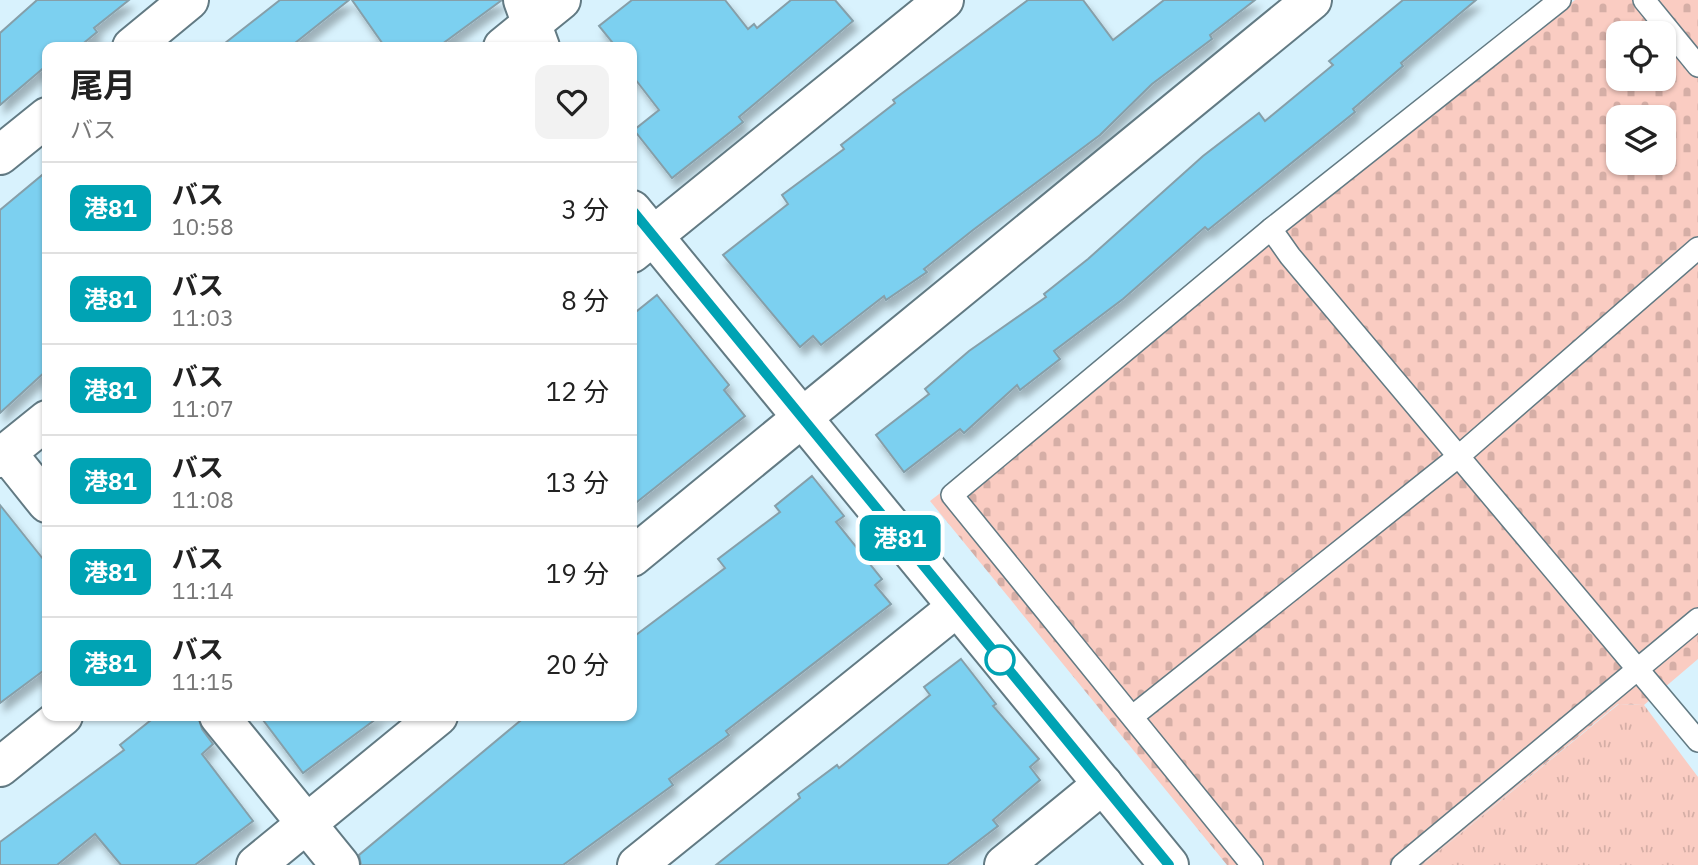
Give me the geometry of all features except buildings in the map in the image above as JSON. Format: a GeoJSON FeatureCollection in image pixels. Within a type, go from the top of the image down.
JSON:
{"type":"FeatureCollection","features":[{"type":"Feature","properties":{"kind":"street"},"geometry":{"type":"LineString","coordinates":[[138,42],[189,0]]}},
{"type":"Feature","properties":{"kind":"street"},"geometry":{"type":"LineString","coordinates":[[524,30],[561,0]]}},
{"type":"Feature","properties":{"kind":"street"},"geometry":{"type":"LineString","coordinates":[[944,0],[639,233],[802,418],[1169,865]]}},
{"type":"Feature","properties":{"kind":"street"},"geometry":{"type":"LineString","coordinates":[[637,553],[1312,0]]}},
{"type":"Feature","properties":{"kind":"street"},"geometry":{"type":"LineString","coordinates":[[0,155],[42,121]]}},
{"type":"Feature","properties":{"kind":"street"},"geometry":{"type":"LineString","coordinates":[[42,424],[3,455],[42,498]]}},
{"type":"Feature","properties":{"kind":"street"},"geometry":{"type":"LineString","coordinates":[[637,865],[957,607]]}},
{"type":"Feature","properties":{"kind":"street"},"geometry":{"type":"LineString","coordinates":[[0,767],[57,721]]}},
{"type":"Feature","properties":{"kind":"street"},"geometry":{"type":"LineString","coordinates":[[223,721],[340,865]]}},
{"type":"Feature","properties":{"kind":"street"},"geometry":{"type":"LineString","coordinates":[[256,865],[432,721]]}},
{"type":"Feature","properties":{"kind":"street"},"geometry":{"type":"LineString","coordinates":[[1004,865],[1103,784]]}},
{"type":"Feature","properties":{"kind":"lane"},"geometry":{"type":"LineString","coordinates":[[1252,865],[952,495],[1271,229],[1560,0]]}},
{"type":"Feature","properties":{"kind":"lane"},"geometry":{"type":"LineString","coordinates":[[1644,0],[1698,66]]}},
{"type":"Feature","properties":{"kind":"lane"},"geometry":{"type":"LineString","coordinates":[[1271,229],[1290,257],[1698,741]]}},
{"type":"Feature","properties":{"kind":"lane"},"geometry":{"type":"LineString","coordinates":[[1133,716],[1459,456],[1698,248]]}},
{"type":"Feature","properties":{"kind":"lane"},"geometry":{"type":"LineString","coordinates":[[1402,865],[1698,619]]}},
{"type":"Feature","properties":{"kind":"green space"},"geometry":{"type":"Polygon","coordinates":[[[1575,0],[1698,0],[1698,659],[1644,705],[1618,704],[1422,865],[1227,865],[930,501],[1575,0]]]}},
{"type":"Feature","properties":{"kind":"green space"},"geometry":{"type":"Polygon","coordinates":[[[1619,704],[1644,705],[1698,777],[1698,865],[1422,865],[1619,704]]]}},
{"type":"Feature","properties":{"kind":"bus line","name":"港81"},"geometry":{"type":"LineString","coordinates":[[637,216],[1169,865]]}}]}
